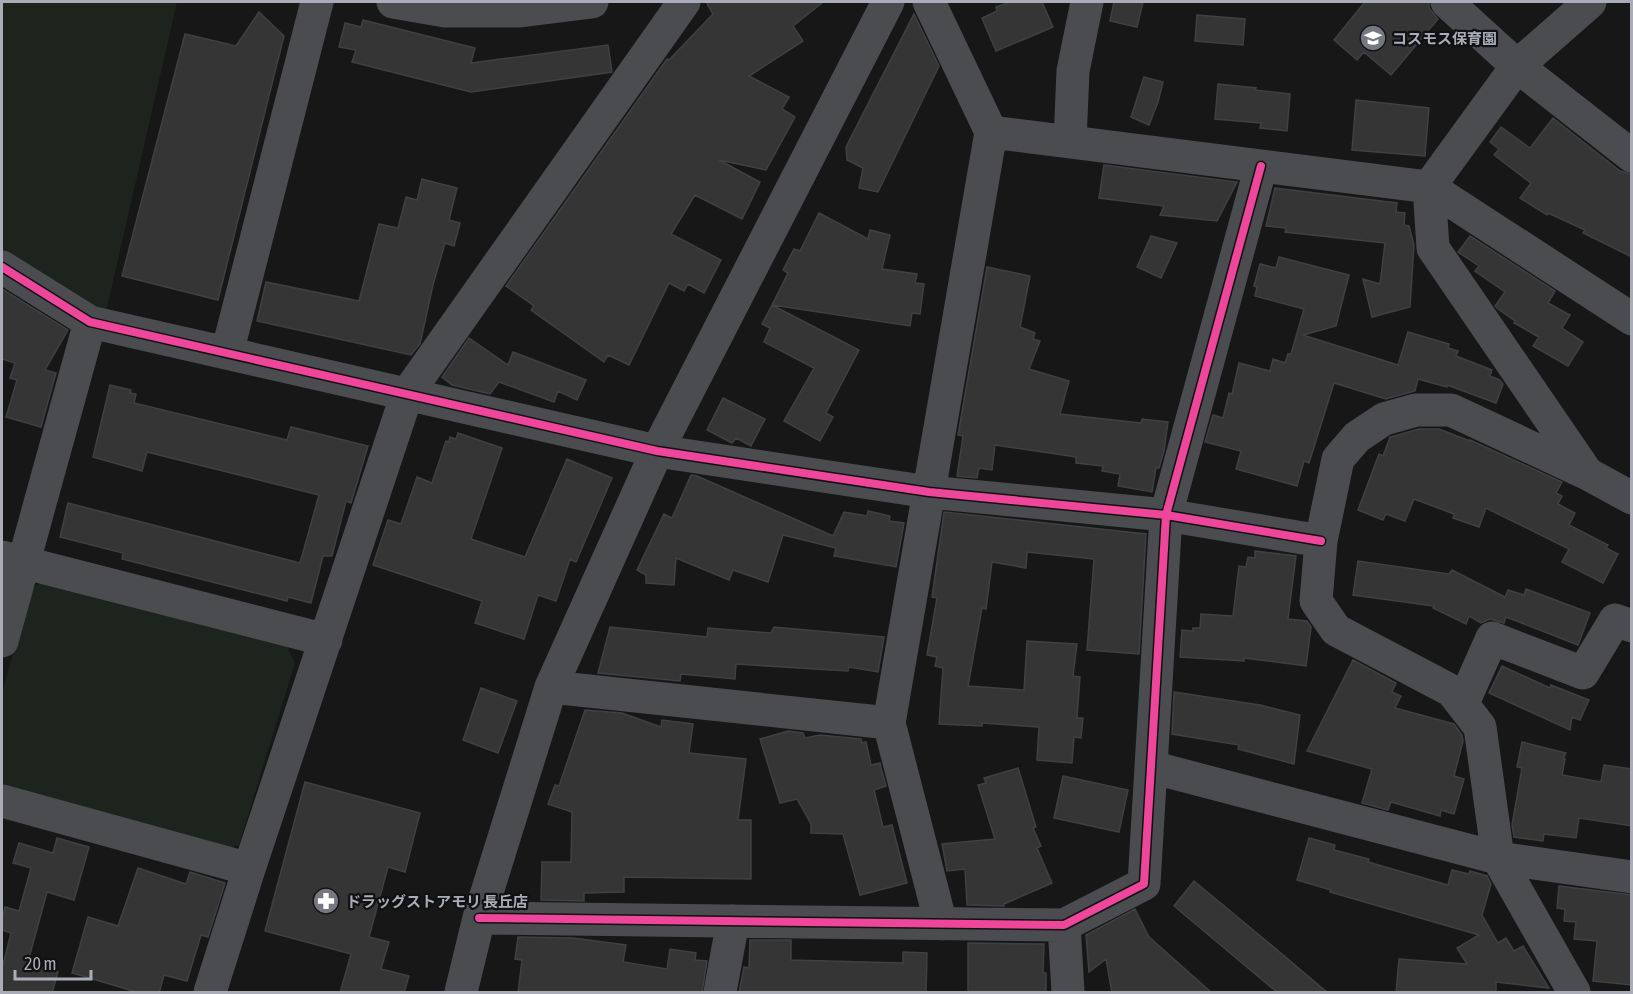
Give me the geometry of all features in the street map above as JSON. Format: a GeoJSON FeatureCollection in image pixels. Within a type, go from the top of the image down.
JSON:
{"type":"FeatureCollection","features":[{"type":"Feature","properties":{"kind":"street"},"geometry":{"type":"LineString","coordinates":[[227,353],[317,2]]}},
{"type":"Feature","properties":{"kind":"street"},"geometry":{"type":"LineString","coordinates":[[393,2],[445,10],[520,10],[592,2]]}},
{"type":"Feature","properties":{"kind":"street"},"geometry":{"type":"LineString","coordinates":[[210,993],[407,394],[684,2]]}},
{"type":"Feature","properties":{"kind":"street"},"geometry":{"type":"LineString","coordinates":[[461,993],[479,918],[551,687],[657,451],[888,2]]}},
{"type":"Feature","properties":{"kind":"street"},"geometry":{"type":"LineString","coordinates":[[929,2],[991,132],[889,723],[941,924]]}},
{"type":"Feature","properties":{"kind":"street"},"geometry":{"type":"LineString","coordinates":[[1070,142],[1073,71],[1087,2]]}},
{"type":"Feature","properties":{"kind":"street"},"geometry":{"type":"LineString","coordinates":[[1447,2],[1516,66],[1632,156]]}},
{"type":"Feature","properties":{"kind":"street"},"geometry":{"type":"LineString","coordinates":[[1588,474],[1433,248],[1429,188],[1516,66],[1590,2]]}},
{"type":"Feature","properties":{"kind":"street"},"geometry":{"type":"LineString","coordinates":[[991,132],[1429,188],[1632,319]]}},
{"type":"Feature","properties":{"kind":"street"},"geometry":{"type":"LineString","coordinates":[[479,918],[1064,925],[1144,884],[1166,515],[1261,166]]}},
{"type":"Feature","properties":{"kind":"street"},"geometry":{"type":"LineString","coordinates":[[2,267],[90,322],[657,451],[929,492],[1166,515],[1321,541]]}},
{"type":"Feature","properties":{"kind":"street"},"geometry":{"type":"LineString","coordinates":[[2,641],[12,559],[90,322]]}},
{"type":"Feature","properties":{"kind":"street"},"geometry":{"type":"LineString","coordinates":[[1574,993],[1498,858],[1480,727],[1452,691],[1335,630],[1316,601],[1321,541],[1338,459],[1357,437],[1384,419],[1416,410],[1451,410],[1588,474],[1632,498]]}},
{"type":"Feature","properties":{"kind":"street"},"geometry":{"type":"LineString","coordinates":[[12,559],[326,640]]}},
{"type":"Feature","properties":{"kind":"street"},"geometry":{"type":"LineString","coordinates":[[1463,703],[1492,638],[1583,674],[1616,620],[1632,626]]}},
{"type":"Feature","properties":{"kind":"street"},"geometry":{"type":"LineString","coordinates":[[551,687],[889,723]]}},
{"type":"Feature","properties":{"kind":"street"},"geometry":{"type":"LineString","coordinates":[[1151,767],[1498,858],[1632,877]]}},
{"type":"Feature","properties":{"kind":"street"},"geometry":{"type":"LineString","coordinates":[[2,801],[249,869]]}},
{"type":"Feature","properties":{"kind":"street"},"geometry":{"type":"LineString","coordinates":[[720,993],[734,921]]}},
{"type":"Feature","properties":{"kind":"street"},"geometry":{"type":"LineString","coordinates":[[1064,925],[1068,993]]}},
{"type":"Feature","properties":{"kind":"shaded area"},"geometry":{"type":"Polygon","coordinates":[[[2,2],[177,2],[105,316],[2,259],[2,2]]]}},
{"type":"Feature","properties":{"kind":"shaded area"},"geometry":{"type":"Polygon","coordinates":[[[45,581],[287,647],[295,663],[239,845],[219,852],[2,789],[2,693],[31,588],[45,581]]]}},
{"type":"Feature","properties":{"kind":"building"},"geometry":{"type":"Polygon","coordinates":[[[706,2],[823,2],[793,26],[803,41],[749,76],[789,97],[782,109],[795,117],[766,170],[719,160],[760,182],[742,219],[695,195],[671,234],[721,260],[704,293],[688,284],[684,291],[669,283],[629,365],[608,355],[604,362],[531,310],[534,306],[506,286],[667,59],[669,60],[713,14],[706,2]]]}},
{"type":"Feature","properties":{"kind":"building"},"geometry":{"type":"Polygon","coordinates":[[[1010,2],[1042,2],[1053,27],[996,51],[982,18],[997,11],[996,7],[1010,2]]]}},
{"type":"Feature","properties":{"kind":"building"},"geometry":{"type":"Polygon","coordinates":[[[1114,2],[1143,2],[1137,27],[1110,21],[1114,2]]]}},
{"type":"Feature","properties":{"kind":"building"},"geometry":{"type":"Polygon","coordinates":[[[1365,2],[1429,2],[1429,8],[1438,19],[1391,75],[1364,52],[1357,60],[1334,40],[1365,2]]]}},
{"type":"Feature","properties":{"kind":"building"},"geometry":{"type":"Polygon","coordinates":[[[259,12],[284,36],[218,300],[122,276],[185,34],[236,46],[259,12]]]}},
{"type":"Feature","properties":{"kind":"building"},"geometry":{"type":"Polygon","coordinates":[[[914,14],[939,66],[878,192],[859,188],[863,168],[847,160],[846,147],[914,14]]]}},
{"type":"Feature","properties":{"kind":"building"},"geometry":{"type":"Polygon","coordinates":[[[1197,15],[1245,19],[1243,45],[1195,41],[1197,15]]]}},
{"type":"Feature","properties":{"kind":"building"},"geometry":{"type":"Polygon","coordinates":[[[363,20],[475,48],[471,63],[608,45],[612,72],[471,92],[352,62],[356,50],[339,47],[345,23],[361,27],[363,20]]]}},
{"type":"Feature","properties":{"kind":"building"},"geometry":{"type":"Polygon","coordinates":[[[1144,77],[1163,82],[1149,125],[1131,117],[1144,77]]]}},
{"type":"Feature","properties":{"kind":"building"},"geometry":{"type":"Polygon","coordinates":[[[1218,84],[1290,94],[1287,131],[1260,128],[1261,123],[1215,119],[1218,84]]]}},
{"type":"Feature","properties":{"kind":"building"},"geometry":{"type":"Polygon","coordinates":[[[1356,100],[1429,108],[1425,156],[1352,150],[1356,100]]]}},
{"type":"Feature","properties":{"kind":"building"},"geometry":{"type":"Polygon","coordinates":[[[1553,118],[1620,171],[1632,174],[1632,257],[1583,233],[1585,230],[1548,213],[1547,215],[1520,198],[1531,183],[1494,155],[1499,149],[1490,142],[1501,127],[1530,148],[1553,118]]]}},
{"type":"Feature","properties":{"kind":"building"},"geometry":{"type":"Polygon","coordinates":[[[1104,165],[1237,182],[1217,221],[1160,215],[1164,206],[1099,198],[1104,165]]]}},
{"type":"Feature","properties":{"kind":"building"},"geometry":{"type":"Polygon","coordinates":[[[422,179],[457,188],[449,220],[460,223],[454,246],[445,243],[420,344],[411,355],[257,321],[266,282],[359,301],[379,224],[398,228],[406,197],[417,200],[422,179]]]}},
{"type":"Feature","properties":{"kind":"building"},"geometry":{"type":"Polygon","coordinates":[[[1275,188],[1397,203],[1396,212],[1405,213],[1404,225],[1409,226],[1414,245],[1410,307],[1372,317],[1363,279],[1380,284],[1385,243],[1285,232],[1286,228],[1266,226],[1275,188]]]}},
{"type":"Feature","properties":{"kind":"building"},"geometry":{"type":"Polygon","coordinates":[[[819,213],[868,239],[870,230],[890,235],[882,269],[917,274],[915,283],[924,284],[920,314],[912,313],[910,326],[772,305],[788,273],[783,270],[794,249],[800,251],[819,213]]]}},
{"type":"Feature","properties":{"kind":"building"},"geometry":{"type":"Polygon","coordinates":[[[1151,236],[1177,243],[1161,278],[1137,267],[1151,236]]]}},
{"type":"Feature","properties":{"kind":"building"},"geometry":{"type":"Polygon","coordinates":[[[1470,236],[1555,291],[1548,303],[1570,315],[1562,328],[1583,342],[1568,366],[1533,346],[1539,337],[1514,323],[1515,321],[1495,306],[1505,292],[1475,271],[1479,266],[1458,252],[1470,236]]]}},
{"type":"Feature","properties":{"kind":"building"},"geometry":{"type":"Polygon","coordinates":[[[1279,257],[1349,275],[1336,326],[1303,335],[1398,365],[1408,332],[1449,344],[1448,348],[1458,351],[1456,356],[1492,370],[1490,376],[1500,380],[1503,384],[1496,403],[1447,385],[1447,387],[1418,379],[1415,391],[1386,399],[1334,383],[1309,463],[1304,461],[1297,486],[1236,469],[1241,451],[1205,442],[1213,415],[1223,418],[1229,393],[1232,394],[1239,363],[1270,371],[1273,359],[1285,363],[1288,354],[1291,354],[1304,309],[1255,296],[1257,287],[1254,286],[1260,264],[1276,268],[1279,257]]]}},
{"type":"Feature","properties":{"kind":"building"},"geometry":{"type":"Polygon","coordinates":[[[987,267],[1030,276],[1020,327],[1035,333],[1033,339],[1040,341],[1029,369],[1069,381],[1060,414],[1141,423],[1142,419],[1168,422],[1164,451],[1159,468],[1156,468],[1152,492],[1118,486],[1120,474],[1102,471],[1103,466],[1076,463],[1076,457],[995,445],[992,470],[979,468],[977,478],[957,476],[963,436],[958,435],[987,267]]]}},
{"type":"Feature","properties":{"kind":"building"},"geometry":{"type":"Polygon","coordinates":[[[2,289],[68,330],[45,370],[56,373],[41,427],[6,417],[17,380],[10,378],[15,363],[2,359],[2,289]]]}},
{"type":"Feature","properties":{"kind":"building"},"geometry":{"type":"Polygon","coordinates":[[[772,305],[859,350],[826,413],[833,417],[820,441],[784,421],[814,368],[764,342],[770,328],[762,324],[772,305]]]}},
{"type":"Feature","properties":{"kind":"building"},"geometry":{"type":"Polygon","coordinates":[[[469,338],[508,365],[513,352],[586,380],[577,400],[558,391],[554,402],[499,382],[490,394],[452,385],[442,377],[469,338]]]}},
{"type":"Feature","properties":{"kind":"building"},"geometry":{"type":"Polygon","coordinates":[[[110,385],[131,390],[130,393],[136,394],[134,403],[287,440],[291,427],[368,446],[351,503],[346,501],[332,556],[323,556],[311,603],[288,597],[287,601],[122,559],[123,553],[60,537],[68,503],[300,563],[319,495],[147,452],[142,471],[93,457],[110,385]]]}},
{"type":"Feature","properties":{"kind":"building"},"geometry":{"type":"Polygon","coordinates":[[[723,398],[765,419],[751,446],[736,438],[732,443],[707,430],[723,398]]]}},
{"type":"Feature","properties":{"kind":"building"},"geometry":{"type":"Polygon","coordinates":[[[1419,429],[1439,429],[1470,440],[1562,482],[1556,493],[1562,496],[1558,504],[1575,513],[1569,525],[1608,545],[1606,548],[1618,554],[1603,583],[1562,562],[1569,549],[1486,508],[1479,527],[1453,518],[1454,514],[1414,499],[1405,521],[1386,514],[1383,520],[1358,510],[1379,454],[1383,456],[1390,437],[1419,429]]]}},
{"type":"Feature","properties":{"kind":"building"},"geometry":{"type":"Polygon","coordinates":[[[458,433],[502,448],[471,539],[525,557],[567,459],[612,478],[576,562],[570,559],[556,601],[538,595],[524,639],[475,623],[482,601],[373,565],[388,520],[401,524],[417,477],[432,483],[446,441],[449,442],[450,437],[456,439],[458,433]]]}},
{"type":"Feature","properties":{"kind":"building"},"geometry":{"type":"Polygon","coordinates":[[[691,475],[833,536],[844,512],[867,516],[868,511],[890,516],[889,521],[904,523],[896,567],[834,556],[836,548],[783,535],[768,582],[733,570],[729,580],[676,558],[674,585],[646,583],[646,575],[637,570],[664,514],[672,518],[691,475]]]}},
{"type":"Feature","properties":{"kind":"building"},"geometry":{"type":"Polygon","coordinates":[[[944,512],[1146,534],[1139,654],[1087,650],[1094,559],[1027,552],[1026,568],[992,562],[986,609],[982,608],[968,686],[1024,690],[1027,641],[1077,644],[1073,676],[1080,677],[1077,718],[1083,718],[1081,738],[1074,737],[1072,763],[1037,760],[1039,727],[982,723],[982,726],[939,724],[943,668],[935,666],[937,657],[927,655],[937,598],[932,597],[944,512]]]}},
{"type":"Feature","properties":{"kind":"building"},"geometry":{"type":"Polygon","coordinates":[[[1255,551],[1296,556],[1288,619],[1307,621],[1311,627],[1306,666],[1244,658],[1244,661],[1180,657],[1182,630],[1193,631],[1193,628],[1200,628],[1201,614],[1233,616],[1239,566],[1246,567],[1248,557],[1255,558],[1255,551]]]}},
{"type":"Feature","properties":{"kind":"building"},"geometry":{"type":"Polygon","coordinates":[[[1358,561],[1449,574],[1452,570],[1505,597],[1508,590],[1524,595],[1526,589],[1590,613],[1578,645],[1506,617],[1504,623],[1490,619],[1481,623],[1469,616],[1466,624],[1433,608],[1434,606],[1353,595],[1358,561]]]}},
{"type":"Feature","properties":{"kind":"building"},"geometry":{"type":"Polygon","coordinates":[[[610,627],[707,637],[708,628],[771,633],[774,627],[884,637],[878,672],[849,667],[848,671],[736,664],[735,679],[681,674],[680,681],[598,673],[610,627]]]}},
{"type":"Feature","properties":{"kind":"building"},"geometry":{"type":"Polygon","coordinates":[[[1353,660],[1396,683],[1392,692],[1401,696],[1395,708],[1454,724],[1462,735],[1463,741],[1454,776],[1464,779],[1454,814],[1441,810],[1440,816],[1391,802],[1388,810],[1362,803],[1372,769],[1307,751],[1353,660]]]}},
{"type":"Feature","properties":{"kind":"building"},"geometry":{"type":"Polygon","coordinates":[[[1502,666],[1550,688],[1551,685],[1589,700],[1580,720],[1572,717],[1570,730],[1489,693],[1502,666]]]}},
{"type":"Feature","properties":{"kind":"building"},"geometry":{"type":"Polygon","coordinates":[[[481,688],[517,701],[498,753],[463,740],[481,688]]]}},
{"type":"Feature","properties":{"kind":"building"},"geometry":{"type":"Polygon","coordinates":[[[1174,692],[1260,705],[1300,715],[1294,764],[1238,749],[1239,745],[1172,734],[1174,692]]]}},
{"type":"Feature","properties":{"kind":"building"},"geometry":{"type":"Polygon","coordinates":[[[585,710],[622,713],[661,727],[662,720],[693,724],[689,753],[746,759],[738,820],[751,820],[751,879],[624,877],[624,892],[584,893],[584,901],[541,900],[542,862],[571,862],[572,812],[548,804],[555,785],[559,786],[585,710]]]}},
{"type":"Feature","properties":{"kind":"building"},"geometry":{"type":"Polygon","coordinates":[[[788,731],[803,733],[805,738],[820,735],[861,739],[862,743],[866,742],[871,765],[880,763],[886,786],[874,790],[883,827],[892,825],[907,883],[860,895],[843,834],[811,833],[811,824],[797,799],[780,803],[760,739],[788,731]]]}},
{"type":"Feature","properties":{"kind":"building"},"geometry":{"type":"Polygon","coordinates":[[[1522,742],[1566,753],[1563,759],[1565,759],[1562,775],[1601,782],[1604,765],[1632,769],[1632,826],[1579,818],[1576,838],[1544,834],[1543,841],[1514,837],[1512,825],[1522,768],[1517,767],[1522,742]]]}},
{"type":"Feature","properties":{"kind":"building"},"geometry":{"type":"Polygon","coordinates":[[[1018,768],[1036,827],[1033,828],[1041,846],[1037,848],[1052,883],[1004,904],[1004,906],[967,905],[965,869],[947,871],[942,844],[995,839],[978,785],[986,783],[984,778],[1018,768]]]}},
{"type":"Feature","properties":{"kind":"building"},"geometry":{"type":"Polygon","coordinates":[[[1063,776],[1128,790],[1119,832],[1054,818],[1063,776]]]}},
{"type":"Feature","properties":{"kind":"building","name":"ドラッグストアモリ 長丘店"},"geometry":{"type":"Polygon","coordinates":[[[305,782],[420,813],[405,872],[388,867],[369,937],[389,942],[381,969],[409,976],[404,993],[340,993],[351,954],[265,931],[305,782]]]}},
{"type":"Feature","properties":{"kind":"building"},"geometry":{"type":"Polygon","coordinates":[[[57,838],[89,847],[74,900],[47,892],[29,958],[28,964],[58,972],[52,993],[2,993],[2,969],[11,933],[2,930],[5,907],[19,911],[31,868],[13,863],[19,843],[53,853],[57,838]]]}},
{"type":"Feature","properties":{"kind":"building"},"geometry":{"type":"Polygon","coordinates":[[[1309,838],[1335,845],[1334,850],[1369,859],[1368,862],[1448,885],[1452,870],[1469,874],[1470,871],[1487,876],[1491,884],[1482,915],[1498,943],[1506,938],[1514,951],[1523,946],[1549,988],[1496,982],[1496,993],[1396,993],[1399,959],[1467,964],[1457,948],[1479,935],[1330,892],[1331,890],[1297,880],[1309,838]]]}},
{"type":"Feature","properties":{"kind":"building"},"geometry":{"type":"Polygon","coordinates":[[[138,868],[186,884],[190,872],[225,883],[208,937],[201,935],[187,981],[164,975],[159,993],[140,993],[72,973],[88,917],[118,926],[138,868]]]}},
{"type":"Feature","properties":{"kind":"building"},"geometry":{"type":"Polygon","coordinates":[[[1194,881],[1328,993],[1278,993],[1174,906],[1194,881]]]}},
{"type":"Feature","properties":{"kind":"building"},"geometry":{"type":"Polygon","coordinates":[[[1559,886],[1632,895],[1632,985],[1593,981],[1597,941],[1574,939],[1576,922],[1564,921],[1565,909],[1557,908],[1559,886]]]}},
{"type":"Feature","properties":{"kind":"building"},"geometry":{"type":"Polygon","coordinates":[[[1135,909],[1149,937],[1212,993],[1112,993],[1106,959],[1089,972],[1086,935],[1135,909]]]}},
{"type":"Feature","properties":{"kind":"building"},"geometry":{"type":"Polygon","coordinates":[[[518,937],[573,938],[626,945],[623,962],[667,969],[670,949],[696,953],[695,960],[707,961],[702,993],[518,993],[522,960],[515,959],[518,937]]]}},
{"type":"Feature","properties":{"kind":"building"},"geometry":{"type":"Polygon","coordinates":[[[750,940],[791,940],[791,960],[903,963],[903,952],[927,953],[926,993],[739,993],[744,967],[749,968],[750,940]]]}},
{"type":"Feature","properties":{"kind":"building"},"geometry":{"type":"Polygon","coordinates":[[[968,943],[1044,944],[1043,973],[1046,973],[1046,993],[968,993],[968,943]]]}},
{"type":"Feature","properties":{"kind":"cycle path"},"geometry":{"type":"LineString","coordinates":[[479,918],[1064,925],[1144,884],[1166,515],[1261,166]]}},
{"type":"Feature","properties":{"kind":"cycle path"},"geometry":{"type":"LineString","coordinates":[[2,267],[90,322],[657,451],[929,492],[1166,515],[1321,541]]}},
{"type":"Feature","properties":{"kind":"place","name":"コスモス保育園"},"geometry":{"type":"Point","coordinates":[1373,38]}},
{"type":"Feature","properties":{"kind":"place","name":"ドラッグストアモリ 長丘店"},"geometry":{"type":"Point","coordinates":[326,901]}}]}
